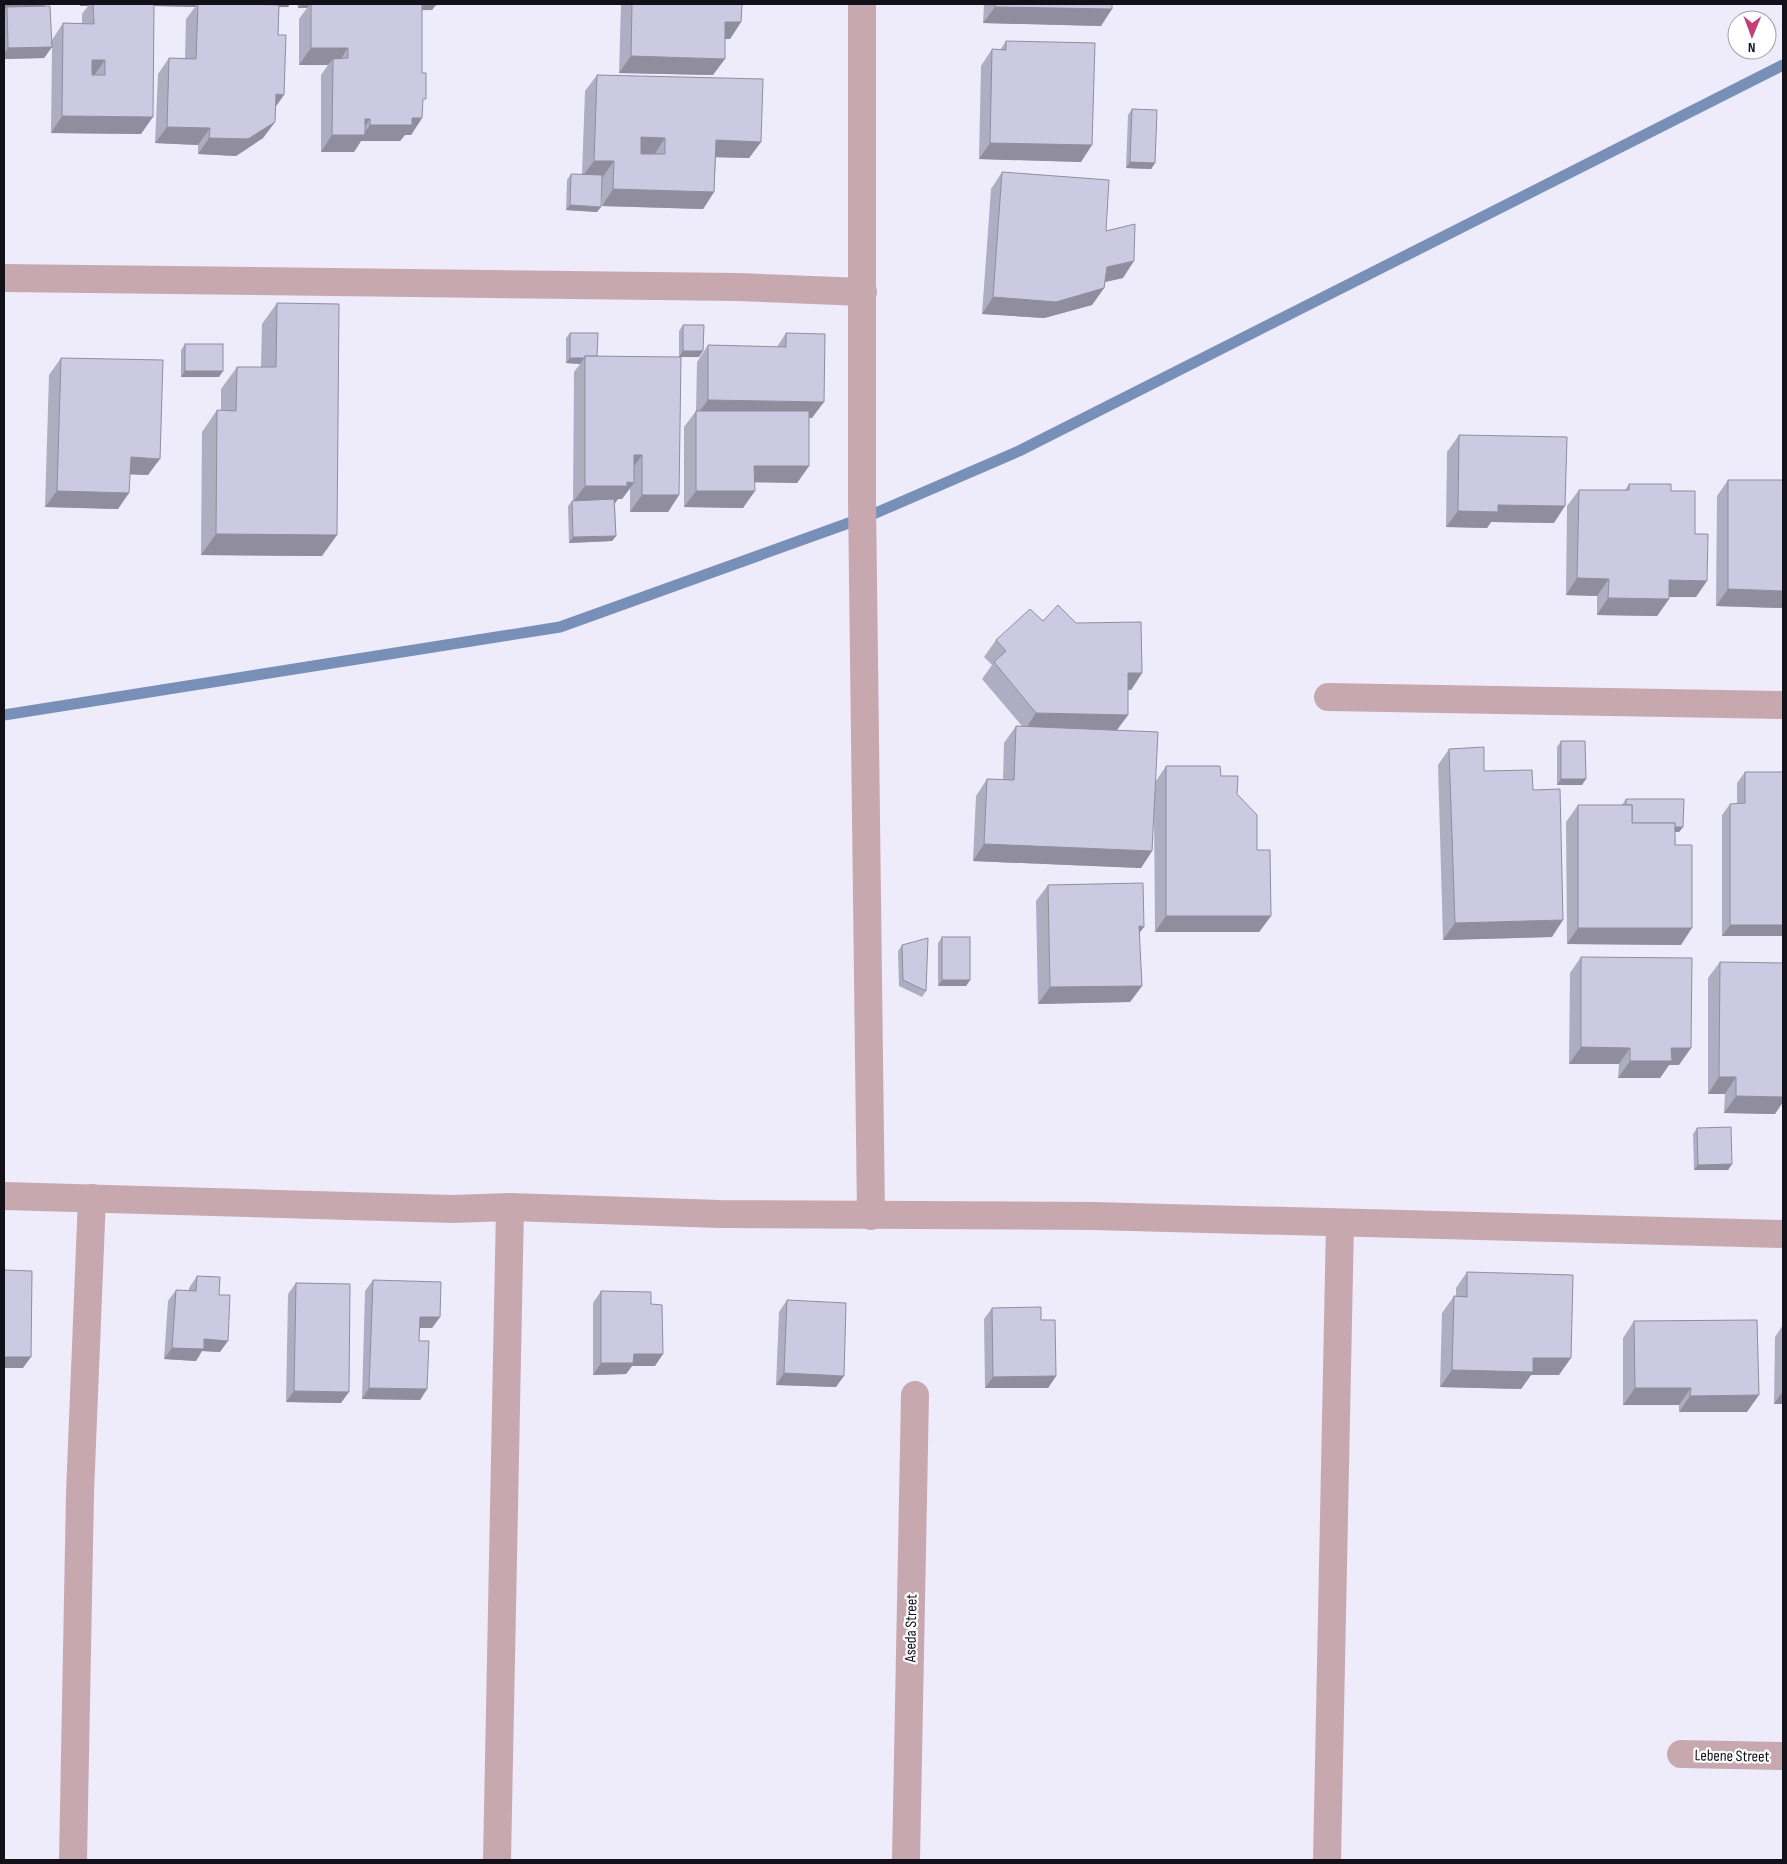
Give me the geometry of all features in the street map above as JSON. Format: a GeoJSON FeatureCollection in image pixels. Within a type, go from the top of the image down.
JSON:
{"type":"FeatureCollection","features":[{"type":"Feature","properties":{"kind":"street"},"geometry":{"type":"LineString","coordinates":[[862,4],[862,500],[871,1216]]}},
{"type":"Feature","properties":{"kind":"street"},"geometry":{"type":"LineString","coordinates":[[4,278],[737,287],[863,292]]}},
{"type":"Feature","properties":{"kind":"street"},"geometry":{"type":"LineString","coordinates":[[1328,697],[1783,705]]}},
{"type":"Feature","properties":{"kind":"street"},"geometry":{"type":"LineString","coordinates":[[4,1196],[453,1209],[510,1207],[871,1216],[1092,1216],[1783,1234]]}},
{"type":"Feature","properties":{"kind":"street"},"geometry":{"type":"LineString","coordinates":[[73,1860],[80,1493],[92,1198]]}},
{"type":"Feature","properties":{"kind":"street"},"geometry":{"type":"LineString","coordinates":[[497,1860],[510,1207]]}},
{"type":"Feature","properties":{"kind":"street"},"geometry":{"type":"LineString","coordinates":[[1327,1860],[1340,1223]]}},
{"type":"Feature","properties":{"kind":"street","name":"Aseda Street"},"geometry":{"type":"LineString","coordinates":[[906,1860],[915,1395]]}},
{"type":"Feature","properties":{"kind":"street","name":"Lebene Street"},"geometry":{"type":"LineString","coordinates":[[1681,1754],[1783,1756]]}},
{"type":"Feature","properties":{"kind":"building"},"geometry":{"type":"Polygon","coordinates":[[[93,4],[154,4],[153,117],[62,116],[63,23],[94,24],[93,4]],[[92,60],[92,75],[105,75],[105,60],[92,60]]]}},
{"type":"Feature","properties":{"kind":"building"},"geometry":{"type":"Polygon","coordinates":[[[198,4],[279,5],[278,35],[286,35],[284,95],[276,94],[275,122],[248,139],[209,138],[210,128],[167,127],[169,58],[196,59],[198,4]]]}},
{"type":"Feature","properties":{"kind":"building"},"geometry":{"type":"Polygon","coordinates":[[[311,4],[422,4],[422,73],[426,73],[426,99],[423,99],[422,118],[412,118],[412,125],[370,125],[370,119],[365,119],[365,135],[332,135],[333,59],[348,58],[348,48],[311,48],[311,4]]]}},
{"type":"Feature","properties":{"kind":"building"},"geometry":{"type":"Polygon","coordinates":[[[632,4],[742,4],[741,22],[725,22],[725,59],[631,56],[632,4]]]}},
{"type":"Feature","properties":{"kind":"building"},"geometry":{"type":"Polygon","coordinates":[[[995,4],[1112,4],[1112,9],[995,7],[995,4]]]}},
{"type":"Feature","properties":{"kind":"building"},"geometry":{"type":"Polygon","coordinates":[[[50,6],[52,47],[8,48],[7,7],[50,6]]]}},
{"type":"Feature","properties":{"kind":"building"},"geometry":{"type":"Polygon","coordinates":[[[1006,41],[1095,43],[1092,145],[990,143],[992,49],[1006,50],[1006,41]]]}},
{"type":"Feature","properties":{"kind":"building"},"geometry":{"type":"Polygon","coordinates":[[[597,75],[763,79],[761,142],[716,140],[714,192],[613,189],[614,161],[594,161],[597,75]],[[641,137],[641,154],[665,154],[665,138],[641,137]]]}},
{"type":"Feature","properties":{"kind":"building"},"geometry":{"type":"Polygon","coordinates":[[[1132,109],[1157,110],[1155,163],[1130,162],[1132,109]]]}},
{"type":"Feature","properties":{"kind":"building"},"geometry":{"type":"Polygon","coordinates":[[[1002,172],[1109,180],[1106,231],[1135,224],[1134,261],[1107,267],[1104,288],[1056,302],[993,297],[1002,172]]]}},
{"type":"Feature","properties":{"kind":"building"},"geometry":{"type":"Polygon","coordinates":[[[571,174],[602,175],[601,207],[570,205],[571,174]]]}},
{"type":"Feature","properties":{"kind":"building"},"geometry":{"type":"Polygon","coordinates":[[[277,303],[339,304],[337,535],[216,534],[217,410],[236,411],[237,367],[276,367],[277,303]]]}},
{"type":"Feature","properties":{"kind":"building"},"geometry":{"type":"Polygon","coordinates":[[[683,325],[704,325],[703,351],[683,351],[683,325]]]}},
{"type":"Feature","properties":{"kind":"building"},"geometry":{"type":"Polygon","coordinates":[[[570,333],[598,333],[597,356],[570,358],[570,333]]]}},
{"type":"Feature","properties":{"kind":"building"},"geometry":{"type":"Polygon","coordinates":[[[786,333],[825,334],[824,402],[708,400],[708,345],[786,347],[786,333]]]}},
{"type":"Feature","properties":{"kind":"building"},"geometry":{"type":"Polygon","coordinates":[[[185,344],[223,344],[223,371],[185,371],[185,344]]]}},
{"type":"Feature","properties":{"kind":"building"},"geometry":{"type":"Polygon","coordinates":[[[585,356],[681,357],[679,495],[642,495],[642,455],[634,455],[634,483],[627,482],[627,486],[585,486],[585,356]]]}},
{"type":"Feature","properties":{"kind":"building"},"geometry":{"type":"Polygon","coordinates":[[[61,358],[163,360],[160,459],[131,457],[129,493],[57,491],[61,358]]]}},
{"type":"Feature","properties":{"kind":"building"},"geometry":{"type":"Polygon","coordinates":[[[696,411],[809,411],[809,466],[754,466],[755,491],[696,491],[696,411]]]}},
{"type":"Feature","properties":{"kind":"building"},"geometry":{"type":"Polygon","coordinates":[[[1459,435],[1567,437],[1565,506],[1498,505],[1498,512],[1458,511],[1459,435]]]}},
{"type":"Feature","properties":{"kind":"building"},"geometry":{"type":"Polygon","coordinates":[[[1728,480],[1783,480],[1783,591],[1728,589],[1728,480]]]}},
{"type":"Feature","properties":{"kind":"building"},"geometry":{"type":"Polygon","coordinates":[[[1629,484],[1671,484],[1671,491],[1695,491],[1695,534],[1708,534],[1707,581],[1669,580],[1669,599],[1608,598],[1609,579],[1577,578],[1579,490],[1629,490],[1629,484]]]}},
{"type":"Feature","properties":{"kind":"building"},"geometry":{"type":"Polygon","coordinates":[[[614,499],[616,536],[573,537],[572,501],[614,499]]]}},
{"type":"Feature","properties":{"kind":"building"},"geometry":{"type":"Polygon","coordinates":[[[1058,605],[1076,623],[1141,622],[1142,673],[1128,673],[1128,715],[1036,713],[994,662],[1006,651],[996,640],[1030,609],[1043,621],[1058,605]]]}},
{"type":"Feature","properties":{"kind":"building"},"geometry":{"type":"Polygon","coordinates":[[[1016,726],[1158,732],[1152,851],[984,844],[987,779],[1014,780],[1016,726]]]}},
{"type":"Feature","properties":{"kind":"building"},"geometry":{"type":"Polygon","coordinates":[[[1561,741],[1585,741],[1586,779],[1561,779],[1561,741]]]}},
{"type":"Feature","properties":{"kind":"building"},"geometry":{"type":"Polygon","coordinates":[[[1484,747],[1484,771],[1532,770],[1533,790],[1560,789],[1563,920],[1455,923],[1449,749],[1484,747]]]}},
{"type":"Feature","properties":{"kind":"building"},"geometry":{"type":"Polygon","coordinates":[[[1166,766],[1220,766],[1221,776],[1238,776],[1237,794],[1257,815],[1257,850],[1270,850],[1271,916],[1166,916],[1166,766]]]}},
{"type":"Feature","properties":{"kind":"building"},"geometry":{"type":"Polygon","coordinates":[[[1745,772],[1783,772],[1783,925],[1730,925],[1730,804],[1745,803],[1745,772]]]}},
{"type":"Feature","properties":{"kind":"building"},"geometry":{"type":"Polygon","coordinates":[[[1626,799],[1684,799],[1683,827],[1675,827],[1675,823],[1632,823],[1632,805],[1626,805],[1626,799]]]}},
{"type":"Feature","properties":{"kind":"building"},"geometry":{"type":"Polygon","coordinates":[[[1578,805],[1632,805],[1632,823],[1675,823],[1675,845],[1692,845],[1692,928],[1578,928],[1578,805]]]}},
{"type":"Feature","properties":{"kind":"building"},"geometry":{"type":"Polygon","coordinates":[[[1143,883],[1144,927],[1139,926],[1142,986],[1050,987],[1048,885],[1143,883]]]}},
{"type":"Feature","properties":{"kind":"building"},"geometry":{"type":"Polygon","coordinates":[[[942,937],[970,937],[970,980],[942,980],[942,937]]]}},
{"type":"Feature","properties":{"kind":"building"},"geometry":{"type":"Polygon","coordinates":[[[928,938],[926,991],[903,980],[902,945],[928,938]]]}},
{"type":"Feature","properties":{"kind":"building"},"geometry":{"type":"Polygon","coordinates":[[[1581,957],[1692,958],[1691,1048],[1671,1048],[1672,1061],[1630,1061],[1630,1048],[1581,1047],[1581,957]]]}},
{"type":"Feature","properties":{"kind":"building"},"geometry":{"type":"Polygon","coordinates":[[[1720,962],[1783,963],[1783,1097],[1736,1096],[1736,1077],[1719,1077],[1720,962]]]}},
{"type":"Feature","properties":{"kind":"building"},"geometry":{"type":"Polygon","coordinates":[[[1731,1127],[1732,1164],[1698,1165],[1697,1128],[1731,1127]]]}},
{"type":"Feature","properties":{"kind":"building"},"geometry":{"type":"Polygon","coordinates":[[[4,1270],[32,1271],[31,1357],[4,1357],[4,1270]]]}},
{"type":"Feature","properties":{"kind":"building"},"geometry":{"type":"Polygon","coordinates":[[[1467,1272],[1573,1275],[1571,1358],[1533,1358],[1533,1372],[1452,1370],[1454,1296],[1467,1297],[1467,1272]]]}},
{"type":"Feature","properties":{"kind":"building"},"geometry":{"type":"Polygon","coordinates":[[[197,1276],[220,1277],[219,1295],[230,1295],[228,1341],[204,1339],[204,1349],[172,1348],[176,1290],[196,1291],[197,1276]]]}},
{"type":"Feature","properties":{"kind":"building"},"geometry":{"type":"Polygon","coordinates":[[[373,1280],[441,1282],[440,1317],[420,1317],[419,1341],[429,1341],[427,1389],[369,1388],[373,1280]]]}},
{"type":"Feature","properties":{"kind":"building"},"geometry":{"type":"Polygon","coordinates":[[[296,1283],[350,1284],[349,1392],[294,1391],[296,1283]]]}},
{"type":"Feature","properties":{"kind":"building"},"geometry":{"type":"Polygon","coordinates":[[[601,1291],[651,1292],[651,1304],[662,1305],[663,1354],[634,1354],[633,1363],[601,1363],[601,1291]]]}},
{"type":"Feature","properties":{"kind":"building"},"geometry":{"type":"Polygon","coordinates":[[[787,1300],[846,1303],[844,1376],[784,1373],[787,1300]]]}},
{"type":"Feature","properties":{"kind":"building"},"geometry":{"type":"Polygon","coordinates":[[[1041,1307],[1041,1320],[1055,1320],[1056,1376],[993,1377],[992,1308],[1041,1307]]]}},
{"type":"Feature","properties":{"kind":"building"},"geometry":{"type":"Polygon","coordinates":[[[1757,1320],[1759,1395],[1690,1396],[1691,1388],[1635,1388],[1634,1321],[1757,1320]]]}},
{"type":"Feature","properties":{"kind":"waterway"},"geometry":{"type":"LineString","coordinates":[[4,715],[560,627],[871,515],[1019,451],[1783,65]]}}]}
